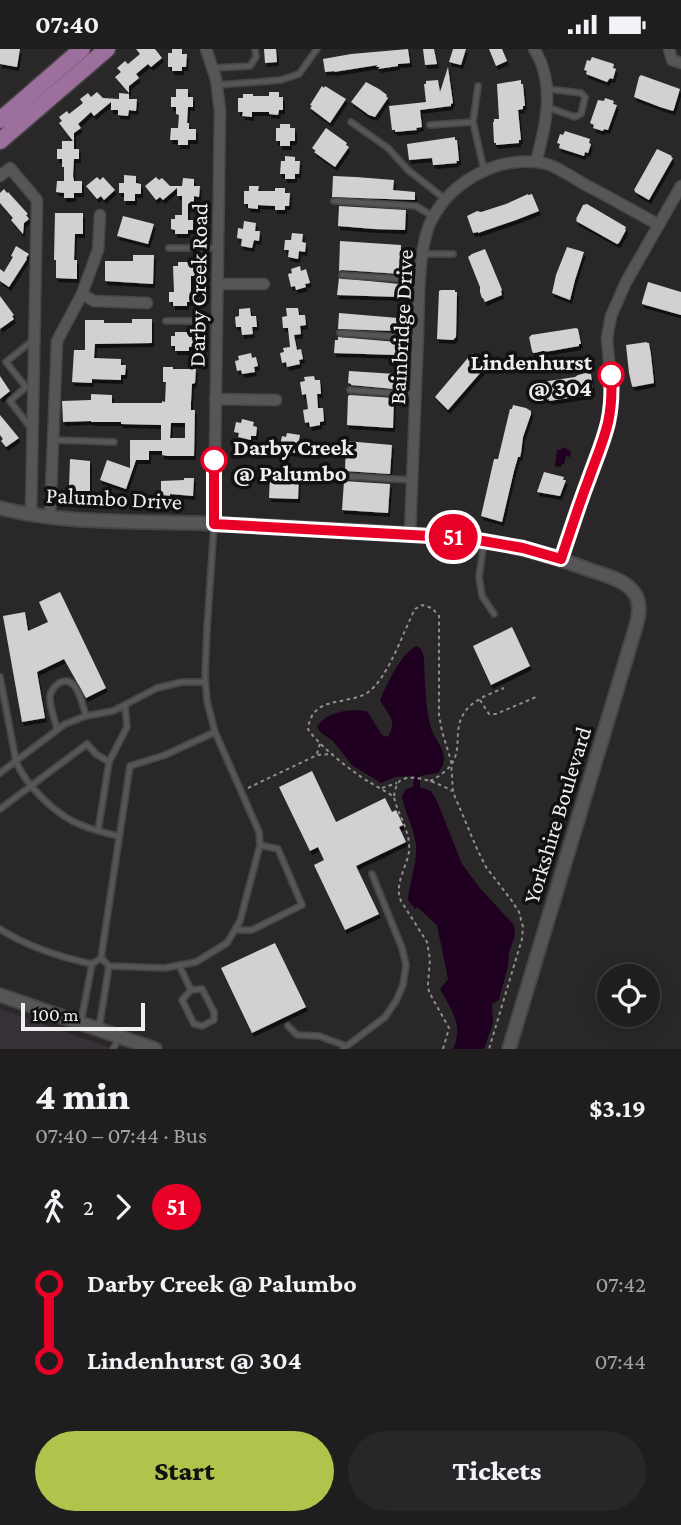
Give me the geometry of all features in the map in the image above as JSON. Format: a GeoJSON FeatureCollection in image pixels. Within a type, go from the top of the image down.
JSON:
{"type":"FeatureCollection","features":[{"type":"Feature","properties":{"kind":"main road"},"geometry":{"type":"LineString","coordinates":[[0,120],[82,49]]}},
{"type":"Feature","properties":{"kind":"main road"},"geometry":{"type":"LineString","coordinates":[[0,141],[107,49]]}},
{"type":"Feature","properties":{"kind":"street","name":"Darby Creek Road"},"geometry":{"type":"LineString","coordinates":[[206,49],[214,68],[220,111],[214,524]]}},
{"type":"Feature","properties":{"kind":"street"},"geometry":{"type":"LineString","coordinates":[[534,49],[544,69],[547,88],[544,129],[536,162]]}},
{"type":"Feature","properties":{"kind":"street"},"geometry":{"type":"LineString","coordinates":[[669,49],[672,60],[681,63]]}},
{"type":"Feature","properties":{"kind":"street","name":"Bainbridge Drive"},"geometry":{"type":"LineString","coordinates":[[410,534],[424,243],[430,223],[446,199],[464,182],[484,171],[506,164],[545,163],[659,225]]}},
{"type":"Feature","properties":{"kind":"street"},"geometry":{"type":"LineString","coordinates":[[0,176],[10,167],[37,200],[34,339],[30,387],[33,431],[32,514]]}},
{"type":"Feature","properties":{"kind":"street"},"geometry":{"type":"LineString","coordinates":[[561,559],[610,416],[612,396],[607,338],[611,316],[620,294],[681,186]]}},
{"type":"Feature","properties":{"kind":"street"},"geometry":{"type":"LineString","coordinates":[[50,516],[57,341],[82,294],[98,250],[100,215]]}},
{"type":"Feature","properties":{"kind":"street"},"geometry":{"type":"LineString","coordinates":[[217,283],[264,285]]}},
{"type":"Feature","properties":{"kind":"street"},"geometry":{"type":"LineString","coordinates":[[82,294],[94,301],[147,303]]}},
{"type":"Feature","properties":{"kind":"street"},"geometry":{"type":"LineString","coordinates":[[215,399],[276,400]]}},
{"type":"Feature","properties":{"kind":"street","name":"Palumbo Drive"},"geometry":{"type":"LineString","coordinates":[[0,508],[82,519],[410,534],[484,541],[561,559],[618,580],[634,593]]}},
{"type":"Feature","properties":{"kind":"street","name":"Yorkshire Boulevard"},"geometry":{"type":"LineString","coordinates":[[509,1049],[636,625],[639,613],[634,593]]}},
{"type":"Feature","properties":{"kind":"street"},"geometry":{"type":"LineString","coordinates":[[0,995],[155,1049]]}},
{"type":"Feature","properties":{"kind":"lane"},"geometry":{"type":"LineString","coordinates":[[214,68],[250,65],[256,57],[255,49]]}},
{"type":"Feature","properties":{"kind":"lane"},"geometry":{"type":"LineString","coordinates":[[217,85],[281,81],[299,73],[317,49]]}},
{"type":"Feature","properties":{"kind":"lane"},"geometry":{"type":"LineString","coordinates":[[478,86],[473,122],[484,171]]}},
{"type":"Feature","properties":{"kind":"lane"},"geometry":{"type":"LineString","coordinates":[[547,88],[581,93],[585,97],[581,114],[575,117],[547,107]]}},
{"type":"Feature","properties":{"kind":"lane"},"geometry":{"type":"LineString","coordinates":[[351,122],[388,148],[408,170],[446,199]]}},
{"type":"Feature","properties":{"kind":"lane"},"geometry":{"type":"LineString","coordinates":[[430,125],[473,122]]}},
{"type":"Feature","properties":{"kind":"lane"},"geometry":{"type":"LineString","coordinates":[[334,201],[416,206],[434,216]]}},
{"type":"Feature","properties":{"kind":"lane"},"geometry":{"type":"LineString","coordinates":[[169,249],[218,248]]}},
{"type":"Feature","properties":{"kind":"lane"},"geometry":{"type":"LineString","coordinates":[[423,254],[453,254]]}},
{"type":"Feature","properties":{"kind":"lane"},"geometry":{"type":"LineString","coordinates":[[342,275],[421,281]]}},
{"type":"Feature","properties":{"kind":"lane"},"geometry":{"type":"LineString","coordinates":[[166,321],[216,320]]}},
{"type":"Feature","properties":{"kind":"lane"},"geometry":{"type":"LineString","coordinates":[[340,333],[418,338]]}},
{"type":"Feature","properties":{"kind":"lane"},"geometry":{"type":"LineString","coordinates":[[33,431],[10,401],[30,387],[6,362],[34,339]]}},
{"type":"Feature","properties":{"kind":"lane"},"geometry":{"type":"LineString","coordinates":[[350,390],[416,395]]}},
{"type":"Feature","properties":{"kind":"lane"},"geometry":{"type":"LineString","coordinates":[[54,440],[114,442]]}},
{"type":"Feature","properties":{"kind":"lane"},"geometry":{"type":"LineString","coordinates":[[345,476],[412,480]]}},
{"type":"Feature","properties":{"kind":"lane"},"geometry":{"type":"LineString","coordinates":[[101,958],[109,966],[165,968],[196,961],[228,943],[240,921],[260,845],[259,832],[215,732],[207,701],[207,628],[214,524]]}},
{"type":"Feature","properties":{"kind":"lane"},"geometry":{"type":"LineString","coordinates":[[484,541],[480,577],[482,596],[494,614]]}},
{"type":"Feature","properties":{"kind":"lane"},"geometry":{"type":"LineString","coordinates":[[0,677],[19,770],[42,798],[71,820],[79,825],[118,836]]}},
{"type":"Feature","properties":{"kind":"lane"},"geometry":{"type":"LineString","coordinates":[[57,729],[50,698],[57,684],[71,681],[75,685],[86,716]]}},
{"type":"Feature","properties":{"kind":"lane"},"geometry":{"type":"LineString","coordinates":[[0,773],[57,729],[86,716],[113,711],[157,688],[182,682],[205,682]]}},
{"type":"Feature","properties":{"kind":"lane"},"geometry":{"type":"LineString","coordinates":[[98,831],[109,762],[127,727],[125,706]]}},
{"type":"Feature","properties":{"kind":"lane"},"geometry":{"type":"LineString","coordinates":[[81,1023],[92,964],[101,958],[130,765],[164,755],[215,732]]}},
{"type":"Feature","properties":{"kind":"lane"},"geometry":{"type":"LineString","coordinates":[[0,809],[87,744],[109,762]]}},
{"type":"Feature","properties":{"kind":"lane"},"geometry":{"type":"LineString","coordinates":[[235,930],[252,930],[302,905],[278,849],[260,845]]}},
{"type":"Feature","properties":{"kind":"lane"},"geometry":{"type":"LineString","coordinates":[[288,1025],[297,1035],[319,1036],[345,1048],[385,1017],[396,1001],[403,985],[406,965],[372,874]]}},
{"type":"Feature","properties":{"kind":"lane"},"geometry":{"type":"LineString","coordinates":[[0,929],[11,937],[55,955],[92,964]]}},
{"type":"Feature","properties":{"kind":"lane"},"geometry":{"type":"LineString","coordinates":[[179,965],[191,990]]}},
{"type":"Feature","properties":{"kind":"lane"},"geometry":{"type":"LineString","coordinates":[[99,1029],[109,966]]}},
{"type":"Feature","properties":{"kind":"lane"},"geometry":{"type":"LineString","coordinates":[[202,989],[214,1012],[214,1020],[202,1026],[194,1024],[182,1000],[191,990],[202,989]]}},
{"type":"Feature","properties":{"kind":"lane"},"geometry":{"type":"LineString","coordinates":[[113,1049],[120,1036]]}},
{"type":"Feature","properties":{"kind":"path"},"geometry":{"type":"LineString","coordinates":[[394,797],[371,783],[313,737],[308,729],[309,719],[315,711],[334,702],[359,697],[370,691],[389,663],[415,609],[422,605],[432,608],[439,616],[439,715],[451,766],[453,792],[481,858],[519,912],[523,927],[489,1049]]}},
{"type":"Feature","properties":{"kind":"path"},"geometry":{"type":"LineString","coordinates":[[430,781],[446,772],[456,757],[458,732],[468,708],[479,699],[503,688]]}},
{"type":"Feature","properties":{"kind":"path"},"geometry":{"type":"LineString","coordinates":[[479,699],[489,714],[496,714],[536,697]]}},
{"type":"Feature","properties":{"kind":"path"},"geometry":{"type":"LineString","coordinates":[[317,755],[320,743]]}},
{"type":"Feature","properties":{"kind":"path"},"geometry":{"type":"LineString","coordinates":[[241,791],[317,755],[333,754]]}},
{"type":"Feature","properties":{"kind":"path"},"geometry":{"type":"LineString","coordinates":[[381,788],[411,779],[441,784],[453,792]]}},
{"type":"Feature","properties":{"kind":"path"},"geometry":{"type":"LineString","coordinates":[[399,783],[394,797],[408,832],[409,844],[398,894],[427,942],[430,959],[429,992],[449,1028],[443,1049]]}},
{"type":"Feature","properties":{"kind":"shaded area"},"geometry":{"type":"Polygon","coordinates":[[[562,447],[571,451],[570,457],[566,456],[561,467],[555,466],[557,450],[562,447]]]}},
{"type":"Feature","properties":{"kind":"shaded area"},"geometry":{"type":"Polygon","coordinates":[[[417,646],[424,657],[426,702],[431,728],[444,759],[438,773],[420,776],[420,787],[431,791],[437,801],[462,864],[514,925],[515,936],[509,952],[508,966],[499,1000],[492,1004],[493,1023],[484,1049],[453,1049],[457,1025],[440,989],[448,979],[437,925],[417,907],[415,909],[408,900],[416,845],[402,797],[406,789],[413,787],[414,776],[395,777],[381,783],[352,765],[333,741],[317,727],[327,717],[339,712],[367,711],[382,735],[388,737],[392,722],[380,700],[400,662],[417,646]]]}},
{"type":"Feature","properties":{"kind":"shaded area"},"geometry":{"type":"Polygon","coordinates":[[[0,1009],[114,1049],[0,1049],[0,1009]]]}},
{"type":"Feature","properties":{"kind":"building"},"geometry":{"type":"Polygon","coordinates":[[[0,49],[20,49],[17,67],[0,64],[0,49]]]}},
{"type":"Feature","properties":{"kind":"building"},"geometry":{"type":"Polygon","coordinates":[[[136,49],[155,49],[162,58],[151,67],[148,64],[136,74],[139,78],[129,86],[129,93],[115,77],[121,72],[117,68],[125,61],[128,64],[140,54],[136,49]]]}},
{"type":"Feature","properties":{"kind":"building"},"geometry":{"type":"Polygon","coordinates":[[[172,49],[182,49],[182,54],[187,54],[186,67],[182,67],[182,71],[172,71],[172,67],[168,67],[168,53],[172,53],[172,49]]]}},
{"type":"Feature","properties":{"kind":"building"},"geometry":{"type":"Polygon","coordinates":[[[264,49],[276,49],[277,62],[265,63],[264,49]]]}},
{"type":"Feature","properties":{"kind":"building"},"geometry":{"type":"Polygon","coordinates":[[[408,49],[410,63],[378,69],[378,65],[325,72],[323,59],[408,49]]]}},
{"type":"Feature","properties":{"kind":"building"},"geometry":{"type":"Polygon","coordinates":[[[423,49],[434,49],[437,64],[425,65],[423,49]]]}},
{"type":"Feature","properties":{"kind":"building"},"geometry":{"type":"Polygon","coordinates":[[[453,49],[466,49],[461,65],[449,62],[453,49]]]}},
{"type":"Feature","properties":{"kind":"building"},"geometry":{"type":"Polygon","coordinates":[[[489,49],[502,49],[507,61],[496,66],[489,49]]]}},
{"type":"Feature","properties":{"kind":"building"},"geometry":{"type":"Polygon","coordinates":[[[592,57],[614,64],[613,68],[616,69],[613,79],[610,78],[607,82],[586,74],[587,71],[584,70],[587,60],[590,61],[592,57]]]}},
{"type":"Feature","properties":{"kind":"building"},"geometry":{"type":"Polygon","coordinates":[[[448,67],[453,103],[451,106],[420,110],[422,127],[416,128],[417,130],[392,130],[389,106],[426,102],[424,84],[426,81],[438,80],[440,92],[448,67]]]}},
{"type":"Feature","properties":{"kind":"building"},"geometry":{"type":"Polygon","coordinates":[[[641,75],[680,89],[673,111],[634,97],[641,75]]]}},
{"type":"Feature","properties":{"kind":"building"},"geometry":{"type":"Polygon","coordinates":[[[521,80],[525,106],[518,110],[521,140],[519,143],[496,145],[493,122],[494,119],[499,119],[497,84],[521,80]]]}},
{"type":"Feature","properties":{"kind":"building"},"geometry":{"type":"Polygon","coordinates":[[[366,82],[388,98],[375,117],[351,102],[366,82]]]}},
{"type":"Feature","properties":{"kind":"building"},"geometry":{"type":"Polygon","coordinates":[[[322,86],[346,99],[330,123],[310,108],[322,86]]]}},
{"type":"Feature","properties":{"kind":"building"},"geometry":{"type":"Polygon","coordinates":[[[176,89],[188,89],[188,97],[193,97],[193,107],[188,107],[187,123],[189,129],[196,129],[196,140],[188,140],[188,145],[178,145],[178,140],[170,140],[171,128],[178,128],[179,115],[176,114],[176,107],[171,107],[171,97],[176,97],[176,89]]]}},
{"type":"Feature","properties":{"kind":"building"},"geometry":{"type":"Polygon","coordinates":[[[97,92],[103,98],[119,99],[119,93],[129,94],[129,99],[137,99],[136,111],[129,110],[128,116],[118,115],[118,110],[111,110],[111,102],[94,116],[91,112],[78,124],[81,128],[74,133],[74,149],[79,149],[79,159],[74,159],[73,176],[74,181],[82,181],[82,193],[74,193],[74,198],[64,198],[64,193],[56,192],[57,181],[64,181],[64,167],[62,159],[57,159],[57,149],[62,149],[62,141],[73,141],[59,123],[62,121],[59,117],[67,111],[69,114],[83,103],[80,99],[88,93],[91,97],[97,92]]]}},
{"type":"Feature","properties":{"kind":"building"},"geometry":{"type":"Polygon","coordinates":[[[269,92],[279,92],[279,97],[283,97],[283,110],[279,110],[278,115],[252,112],[252,117],[242,116],[243,112],[238,112],[238,98],[243,98],[243,94],[269,96],[269,92]]]}},
{"type":"Feature","properties":{"kind":"building"},"geometry":{"type":"Polygon","coordinates":[[[605,98],[617,105],[608,130],[603,131],[593,128],[594,125],[590,123],[598,100],[604,101],[605,98]]]}},
{"type":"Feature","properties":{"kind":"building"},"geometry":{"type":"Polygon","coordinates":[[[280,124],[290,124],[290,128],[295,128],[295,141],[290,141],[290,146],[280,146],[280,141],[276,141],[276,128],[280,128],[280,124]]]}},
{"type":"Feature","properties":{"kind":"building"},"geometry":{"type":"Polygon","coordinates":[[[326,128],[349,147],[335,167],[312,148],[326,128]]]}},
{"type":"Feature","properties":{"kind":"building"},"geometry":{"type":"Polygon","coordinates":[[[565,131],[590,139],[588,153],[585,152],[584,156],[559,148],[560,144],[557,143],[560,134],[563,135],[565,131]]]}},
{"type":"Feature","properties":{"kind":"building"},"geometry":{"type":"Polygon","coordinates":[[[455,137],[459,161],[456,161],[457,163],[433,165],[432,158],[409,160],[407,144],[455,137]]]}},
{"type":"Feature","properties":{"kind":"building"},"geometry":{"type":"Polygon","coordinates":[[[657,149],[673,158],[649,200],[634,190],[657,149]]]}},
{"type":"Feature","properties":{"kind":"building"},"geometry":{"type":"Polygon","coordinates":[[[285,156],[295,157],[295,161],[300,161],[299,174],[295,174],[295,179],[285,179],[285,174],[280,174],[281,161],[285,161],[285,156]]]}},
{"type":"Feature","properties":{"kind":"building"},"geometry":{"type":"Polygon","coordinates":[[[124,175],[136,176],[136,183],[141,184],[141,194],[135,194],[135,201],[124,201],[124,193],[119,193],[119,183],[124,183],[124,175]]]}},
{"type":"Feature","properties":{"kind":"building"},"geometry":{"type":"Polygon","coordinates":[[[333,176],[394,180],[393,190],[415,192],[415,200],[332,197],[333,176]]]}},
{"type":"Feature","properties":{"kind":"building"},"geometry":{"type":"Polygon","coordinates":[[[97,177],[100,180],[103,177],[115,190],[104,200],[101,196],[97,199],[86,186],[97,177]]]}},
{"type":"Feature","properties":{"kind":"building"},"geometry":{"type":"Polygon","coordinates":[[[156,177],[159,180],[162,178],[170,186],[182,186],[183,178],[194,179],[194,186],[200,186],[199,197],[194,196],[194,204],[188,204],[188,220],[193,220],[193,230],[188,230],[188,234],[175,234],[175,230],[171,229],[171,219],[175,219],[175,215],[182,215],[182,196],[177,196],[177,188],[163,200],[160,197],[156,200],[145,186],[156,177]]]}},
{"type":"Feature","properties":{"kind":"building"},"geometry":{"type":"Polygon","coordinates":[[[249,186],[259,186],[258,191],[285,188],[285,193],[290,193],[289,206],[285,206],[285,210],[275,210],[275,206],[258,205],[258,209],[248,208],[248,204],[244,204],[244,191],[249,191],[249,186]]]}},
{"type":"Feature","properties":{"kind":"building"},"geometry":{"type":"Polygon","coordinates":[[[4,189],[28,214],[26,215],[29,219],[24,223],[23,234],[0,203],[0,193],[4,189]]]}},
{"type":"Feature","properties":{"kind":"building"},"geometry":{"type":"Polygon","coordinates":[[[532,194],[539,211],[473,233],[467,216],[532,194]]]}},
{"type":"Feature","properties":{"kind":"building"},"geometry":{"type":"Polygon","coordinates":[[[587,204],[626,227],[619,243],[576,221],[583,205],[587,204]]]}},
{"type":"Feature","properties":{"kind":"building"},"geometry":{"type":"Polygon","coordinates":[[[339,206],[406,210],[405,230],[338,226],[339,206]]]}},
{"type":"Feature","properties":{"kind":"building"},"geometry":{"type":"Polygon","coordinates":[[[55,213],[83,213],[83,234],[75,234],[74,260],[77,260],[77,279],[56,278],[55,213]]]}},
{"type":"Feature","properties":{"kind":"building"},"geometry":{"type":"Polygon","coordinates":[[[123,216],[154,224],[148,244],[117,236],[123,216]]]}},
{"type":"Feature","properties":{"kind":"building"},"geometry":{"type":"Polygon","coordinates":[[[244,221],[256,223],[255,231],[260,231],[259,241],[254,240],[252,248],[241,246],[242,239],[237,238],[238,228],[243,229],[244,221]]]}},
{"type":"Feature","properties":{"kind":"building"},"geometry":{"type":"Polygon","coordinates":[[[292,233],[303,234],[302,242],[306,243],[305,252],[299,251],[298,259],[288,257],[289,250],[284,250],[285,240],[291,240],[292,233]]]}},
{"type":"Feature","properties":{"kind":"building"},"geometry":{"type":"Polygon","coordinates":[[[340,241],[401,245],[400,274],[339,271],[340,241]]]}},
{"type":"Feature","properties":{"kind":"building"},"geometry":{"type":"Polygon","coordinates":[[[16,246],[29,254],[9,287],[0,281],[0,269],[4,272],[16,246]]]}},
{"type":"Feature","properties":{"kind":"building"},"geometry":{"type":"Polygon","coordinates":[[[567,247],[584,252],[570,300],[552,293],[567,247]]]}},
{"type":"Feature","properties":{"kind":"building"},"geometry":{"type":"Polygon","coordinates":[[[485,249],[502,295],[485,302],[468,257],[485,249]]]}},
{"type":"Feature","properties":{"kind":"building"},"geometry":{"type":"Polygon","coordinates":[[[133,255],[154,255],[153,284],[105,281],[105,261],[133,261],[133,255]]]}},
{"type":"Feature","properties":{"kind":"building"},"geometry":{"type":"Polygon","coordinates":[[[178,262],[191,262],[191,266],[195,266],[195,276],[191,276],[191,302],[187,302],[187,306],[173,306],[173,302],[169,302],[169,292],[174,292],[173,266],[178,266],[178,262]]]}},
{"type":"Feature","properties":{"kind":"building"},"geometry":{"type":"Polygon","coordinates":[[[300,266],[301,271],[306,269],[310,283],[296,290],[295,286],[291,287],[288,274],[292,273],[291,269],[300,266]]]}},
{"type":"Feature","properties":{"kind":"building"},"geometry":{"type":"Polygon","coordinates":[[[339,278],[399,284],[399,297],[337,295],[339,278]]]}},
{"type":"Feature","properties":{"kind":"building"},"geometry":{"type":"Polygon","coordinates":[[[648,282],[681,292],[681,315],[642,304],[648,282]]]}},
{"type":"Feature","properties":{"kind":"building"},"geometry":{"type":"Polygon","coordinates":[[[441,290],[457,292],[456,337],[453,340],[437,339],[441,290]]]}},
{"type":"Feature","properties":{"kind":"building"},"geometry":{"type":"Polygon","coordinates":[[[0,296],[14,319],[0,329],[0,296]]]}},
{"type":"Feature","properties":{"kind":"building"},"geometry":{"type":"Polygon","coordinates":[[[250,308],[251,316],[256,316],[257,327],[252,327],[253,334],[242,335],[241,327],[236,327],[235,317],[239,316],[239,309],[250,308]]]}},
{"type":"Feature","properties":{"kind":"building"},"geometry":{"type":"Polygon","coordinates":[[[286,308],[298,308],[299,315],[305,315],[306,325],[300,326],[301,334],[294,335],[297,350],[301,349],[303,359],[299,360],[300,364],[287,367],[286,362],[282,363],[280,353],[284,352],[283,348],[290,347],[288,328],[283,328],[282,317],[287,316],[286,308]]]}},
{"type":"Feature","properties":{"kind":"building"},"geometry":{"type":"Polygon","coordinates":[[[339,313],[398,318],[397,331],[338,329],[339,313]]]}},
{"type":"Feature","properties":{"kind":"building"},"geometry":{"type":"Polygon","coordinates":[[[132,319],[152,319],[152,343],[95,344],[94,358],[121,359],[121,365],[126,365],[125,375],[121,375],[121,380],[92,379],[92,383],[72,382],[74,350],[85,350],[85,320],[132,323],[132,319]]]}},
{"type":"Feature","properties":{"kind":"building"},"geometry":{"type":"Polygon","coordinates":[[[576,328],[581,344],[579,346],[533,353],[529,337],[531,335],[576,328]]]}},
{"type":"Feature","properties":{"kind":"building"},"geometry":{"type":"Polygon","coordinates":[[[175,332],[188,332],[189,337],[193,337],[193,347],[189,347],[189,351],[175,351],[175,346],[171,346],[171,336],[175,336],[175,332]]]}},
{"type":"Feature","properties":{"kind":"building"},"geometry":{"type":"Polygon","coordinates":[[[338,337],[397,342],[396,355],[334,353],[335,340],[338,340],[338,337]]]}},
{"type":"Feature","properties":{"kind":"building"},"geometry":{"type":"Polygon","coordinates":[[[647,342],[654,383],[633,387],[626,345],[647,342]]]}},
{"type":"Feature","properties":{"kind":"building"},"geometry":{"type":"Polygon","coordinates":[[[251,353],[252,358],[256,357],[258,366],[254,367],[255,372],[242,374],[241,370],[237,371],[235,361],[239,360],[238,356],[251,353]]]}},
{"type":"Feature","properties":{"kind":"building"},"geometry":{"type":"Polygon","coordinates":[[[472,353],[488,364],[448,410],[435,397],[472,353]]]}},
{"type":"Feature","properties":{"kind":"building"},"geometry":{"type":"Polygon","coordinates":[[[163,367],[196,369],[191,402],[191,410],[195,410],[194,456],[168,456],[162,455],[162,451],[149,451],[149,460],[136,460],[126,489],[100,480],[107,460],[130,468],[130,440],[161,440],[161,425],[63,422],[62,401],[91,400],[91,394],[112,395],[112,403],[162,403],[165,402],[166,382],[163,382],[163,367]],[[171,423],[170,438],[185,438],[185,423],[171,423]]]}},
{"type":"Feature","properties":{"kind":"building"},"geometry":{"type":"Polygon","coordinates":[[[349,371],[395,374],[394,389],[351,385],[348,383],[349,371]]]}},
{"type":"Feature","properties":{"kind":"building"},"geometry":{"type":"Polygon","coordinates":[[[591,374],[593,392],[589,395],[545,400],[542,382],[591,374]]]}},
{"type":"Feature","properties":{"kind":"building"},"geometry":{"type":"Polygon","coordinates":[[[0,376],[10,391],[0,399],[0,376]]]}},
{"type":"Feature","properties":{"kind":"building"},"geometry":{"type":"Polygon","coordinates":[[[314,376],[315,380],[320,380],[318,408],[323,408],[324,421],[320,422],[320,425],[310,427],[309,422],[305,423],[303,410],[308,409],[306,394],[302,395],[300,382],[305,381],[304,377],[314,376]]]}},
{"type":"Feature","properties":{"kind":"building"},"geometry":{"type":"Polygon","coordinates":[[[350,395],[394,398],[393,428],[347,425],[350,395]]]}},
{"type":"Feature","properties":{"kind":"building"},"geometry":{"type":"Polygon","coordinates":[[[513,405],[526,408],[531,414],[502,522],[481,516],[494,459],[498,459],[513,405]]]}},
{"type":"Feature","properties":{"kind":"building"},"geometry":{"type":"Polygon","coordinates":[[[0,415],[19,438],[6,447],[1,441],[0,415]]]}},
{"type":"Feature","properties":{"kind":"building"},"geometry":{"type":"Polygon","coordinates":[[[242,419],[254,422],[253,426],[257,427],[256,436],[251,436],[251,440],[238,437],[239,433],[234,432],[236,422],[241,423],[242,419]]]}},
{"type":"Feature","properties":{"kind":"building"},"geometry":{"type":"Polygon","coordinates":[[[287,433],[300,435],[299,440],[303,441],[301,450],[297,449],[296,453],[283,451],[284,447],[280,446],[282,436],[286,437],[287,433]]]}},
{"type":"Feature","properties":{"kind":"building"},"geometry":{"type":"Polygon","coordinates":[[[346,441],[392,445],[390,474],[345,471],[346,441]]]}},
{"type":"Feature","properties":{"kind":"building"},"geometry":{"type":"Polygon","coordinates":[[[70,459],[90,461],[90,491],[69,489],[70,459]]]}},
{"type":"Feature","properties":{"kind":"building"},"geometry":{"type":"Polygon","coordinates":[[[544,472],[564,477],[563,480],[566,480],[560,496],[537,492],[544,472]]]}},
{"type":"Feature","properties":{"kind":"building"},"geometry":{"type":"Polygon","coordinates":[[[270,475],[299,476],[298,499],[269,498],[270,475]]]}},
{"type":"Feature","properties":{"kind":"building"},"geometry":{"type":"Polygon","coordinates":[[[194,478],[193,496],[161,496],[161,481],[194,478]]]}},
{"type":"Feature","properties":{"kind":"building"},"geometry":{"type":"Polygon","coordinates":[[[344,481],[390,484],[388,513],[342,510],[344,481]]]}},
{"type":"Feature","properties":{"kind":"building"},"geometry":{"type":"Polygon","coordinates":[[[60,592],[106,688],[86,698],[64,659],[37,672],[45,718],[22,722],[3,616],[25,612],[28,631],[48,622],[39,602],[60,592]]]}},
{"type":"Feature","properties":{"kind":"building"},"geometry":{"type":"Polygon","coordinates":[[[512,627],[530,666],[491,685],[473,646],[512,627]]]}},
{"type":"Feature","properties":{"kind":"building"},"geometry":{"type":"Polygon","coordinates":[[[312,771],[336,822],[385,798],[392,812],[396,810],[403,825],[399,827],[406,842],[356,866],[379,914],[345,930],[314,865],[324,860],[318,847],[310,851],[279,787],[312,771]]]}},
{"type":"Feature","properties":{"kind":"building"},"geometry":{"type":"Polygon","coordinates":[[[275,943],[306,1007],[252,1033],[221,968],[275,943]]]}},
{"type":"Feature","properties":{"kind":"bus line","name":"51"},"geometry":{"type":"LineString","coordinates":[[214,460],[214,524],[466,538],[502,543],[561,559],[607,430],[612,396],[611,375]]}},
{"type":"Feature","properties":{"kind":"place","name":"Lindenhurst @ 304"},"geometry":{"type":"Point","coordinates":[611,375]}},
{"type":"Feature","properties":{"kind":"place","name":"Darby Creek @ Palumbo"},"geometry":{"type":"Point","coordinates":[214,460]}}]}
